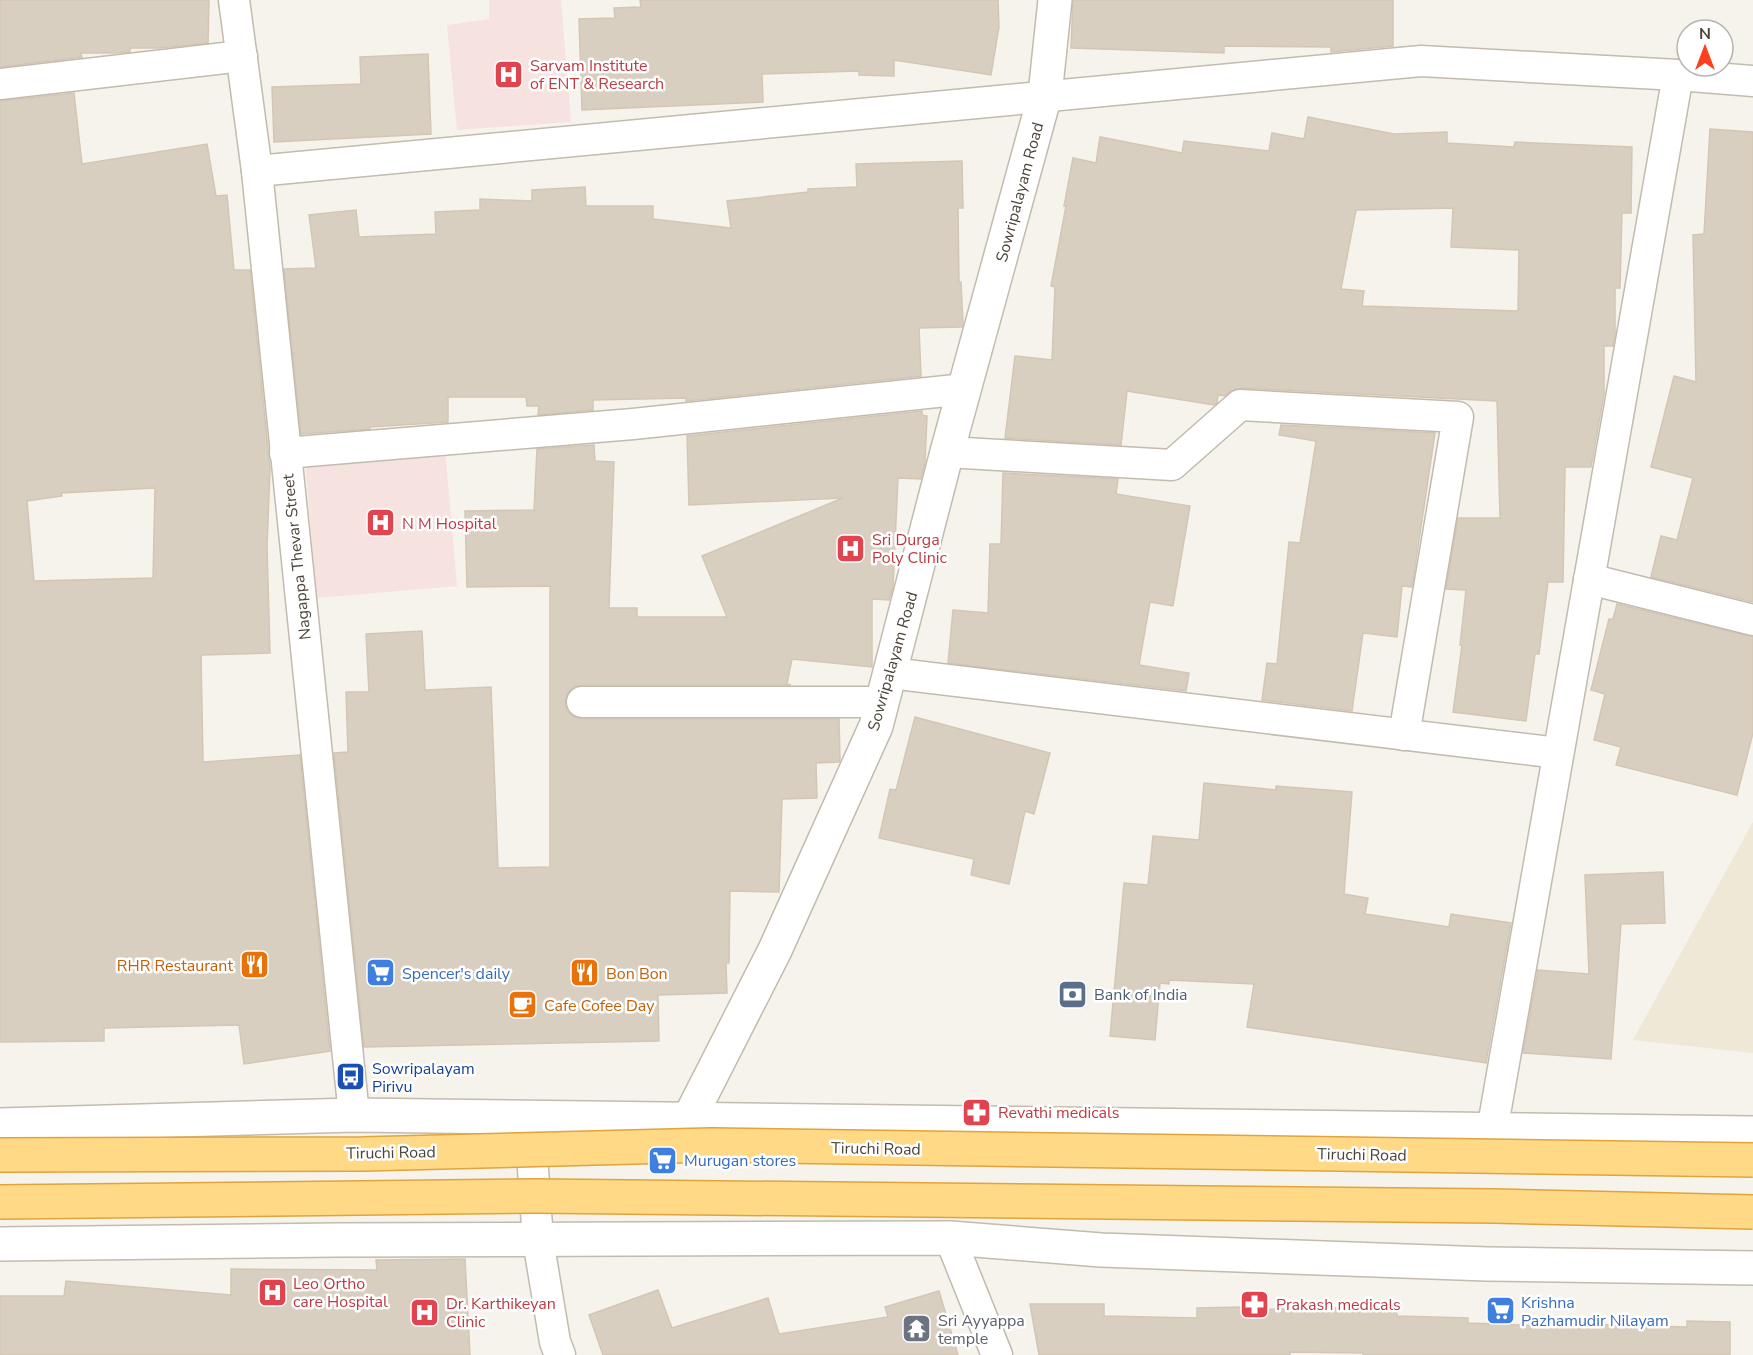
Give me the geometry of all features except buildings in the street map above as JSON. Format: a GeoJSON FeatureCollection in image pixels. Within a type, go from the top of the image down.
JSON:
{"type":"FeatureCollection","features":[{"type":"Feature","properties":{"kind":"highway","name":"Tiruchi Road"},"geometry":{"type":"LineString","coordinates":[[0,1155],[363,1154],[711,1145],[1753,1160]]}},
{"type":"Feature","properties":{"kind":"highway"},"geometry":{"type":"LineString","coordinates":[[0,1202],[548,1196],[1493,1206],[1753,1212]]}},
{"type":"Feature","properties":{"kind":"street","name":"Nagappa Thevar Street"},"geometry":{"type":"LineString","coordinates":[[234,0],[257,171],[354,1116]]}},
{"type":"Feature","properties":{"kind":"street","name":"Sowripalayam Road"},"geometry":{"type":"LineString","coordinates":[[689,1119],[775,950],[876,726],[947,452],[1045,95],[1055,0]]}},
{"type":"Feature","properties":{"kind":"street"},"geometry":{"type":"LineString","coordinates":[[0,84],[242,56]]}},
{"type":"Feature","properties":{"kind":"street"},"geometry":{"type":"LineString","coordinates":[[257,171],[1421,61],[1675,75]]}},
{"type":"Feature","properties":{"kind":"street"},"geometry":{"type":"LineString","coordinates":[[1492,1131],[1677,78]]}},
{"type":"Feature","properties":{"kind":"street"},"geometry":{"type":"LineString","coordinates":[[1716,78],[1753,81]]}},
{"type":"Feature","properties":{"kind":"street"},"geometry":{"type":"LineString","coordinates":[[285,453],[633,424],[965,388]]}},
{"type":"Feature","properties":{"kind":"street"},"geometry":{"type":"LineString","coordinates":[[947,452],[1172,465],[1240,405],[1458,417],[1404,735]]}},
{"type":"Feature","properties":{"kind":"street"},"geometry":{"type":"LineString","coordinates":[[1589,579],[1753,620]]}},
{"type":"Feature","properties":{"kind":"street"},"geometry":{"type":"LineString","coordinates":[[582,702],[886,687],[1404,735],[1558,753]]}},
{"type":"Feature","properties":{"kind":"street"},"geometry":{"type":"LineString","coordinates":[[0,1125],[354,1116],[1753,1133]]}},
{"type":"Feature","properties":{"kind":"street"},"geometry":{"type":"LineString","coordinates":[[529,1118],[538,1240],[555,1342],[560,1355]]}},
{"type":"Feature","properties":{"kind":"street"},"geometry":{"type":"LineString","coordinates":[[950,1238],[997,1355]]}},
{"type":"Feature","properties":{"kind":"street"},"geometry":{"type":"LineString","coordinates":[[0,1244],[950,1238],[1101,1250],[1487,1264],[1753,1268]]}},
{"type":"Feature","properties":{"kind":"shaded area","name":"Sarvam Institute of ENT & Research"},"geometry":{"type":"Polygon","coordinates":[[[489,0],[561,0],[571,122],[457,130],[447,25],[489,19],[489,0]]]}},
{"type":"Feature","properties":{"kind":"shaded area","name":"N M Hospital"},"geometry":{"type":"Polygon","coordinates":[[[445,448],[457,586],[317,598],[305,461],[445,448]]]}},
{"type":"Feature","properties":{"kind":"shaded area"},"geometry":{"type":"Polygon","coordinates":[[[1753,822],[1753,1053],[1633,1040],[1753,822]]]}},
{"type":"Feature","properties":{"kind":"place","name":"Sarvam Institute of ENT & Research"},"geometry":{"type":"Point","coordinates":[509,74]}},
{"type":"Feature","properties":{"kind":"place","name":"N M Hospital"},"geometry":{"type":"Point","coordinates":[381,523]}},
{"type":"Feature","properties":{"kind":"place","name":"Sri Durga Poly Clinic"},"geometry":{"type":"Point","coordinates":[851,548]}},
{"type":"Feature","properties":{"kind":"place","name":"RHR Restaurant"},"geometry":{"type":"Point","coordinates":[254,965]}},
{"type":"Feature","properties":{"kind":"place","name":"Spencer's daily"},"geometry":{"type":"Point","coordinates":[381,973]}},
{"type":"Feature","properties":{"kind":"place","name":"Bon Bon"},"geometry":{"type":"Point","coordinates":[585,973]}},
{"type":"Feature","properties":{"kind":"place","name":"Bank of India"},"geometry":{"type":"Point","coordinates":[1073,994]}},
{"type":"Feature","properties":{"kind":"place","name":"Cafe Cofee Day"},"geometry":{"type":"Point","coordinates":[523,1005]}},
{"type":"Feature","properties":{"kind":"place","name":"Sowripalayam Pirivu"},"geometry":{"type":"Point","coordinates":[351,1077]}},
{"type":"Feature","properties":{"kind":"place","name":"Revathi medicals"},"geometry":{"type":"Point","coordinates":[977,1112]}},
{"type":"Feature","properties":{"kind":"place","name":"Murugan stores"},"geometry":{"type":"Point","coordinates":[663,1160]}},
{"type":"Feature","properties":{"kind":"place","name":"Leo Ortho care Hospital"},"geometry":{"type":"Point","coordinates":[272,1292]}},
{"type":"Feature","properties":{"kind":"place","name":"Prakash medicals"},"geometry":{"type":"Point","coordinates":[1255,1304]}},
{"type":"Feature","properties":{"kind":"place","name":"Krishna Pazhamudir Nilayam"},"geometry":{"type":"Point","coordinates":[1500,1311]}},
{"type":"Feature","properties":{"kind":"place","name":"Dr. Karthikeyan Clinic"},"geometry":{"type":"Point","coordinates":[425,1312]}},
{"type":"Feature","properties":{"kind":"place","name":"Sri Ayyappa temple"},"geometry":{"type":"Point","coordinates":[917,1329]}}]}
